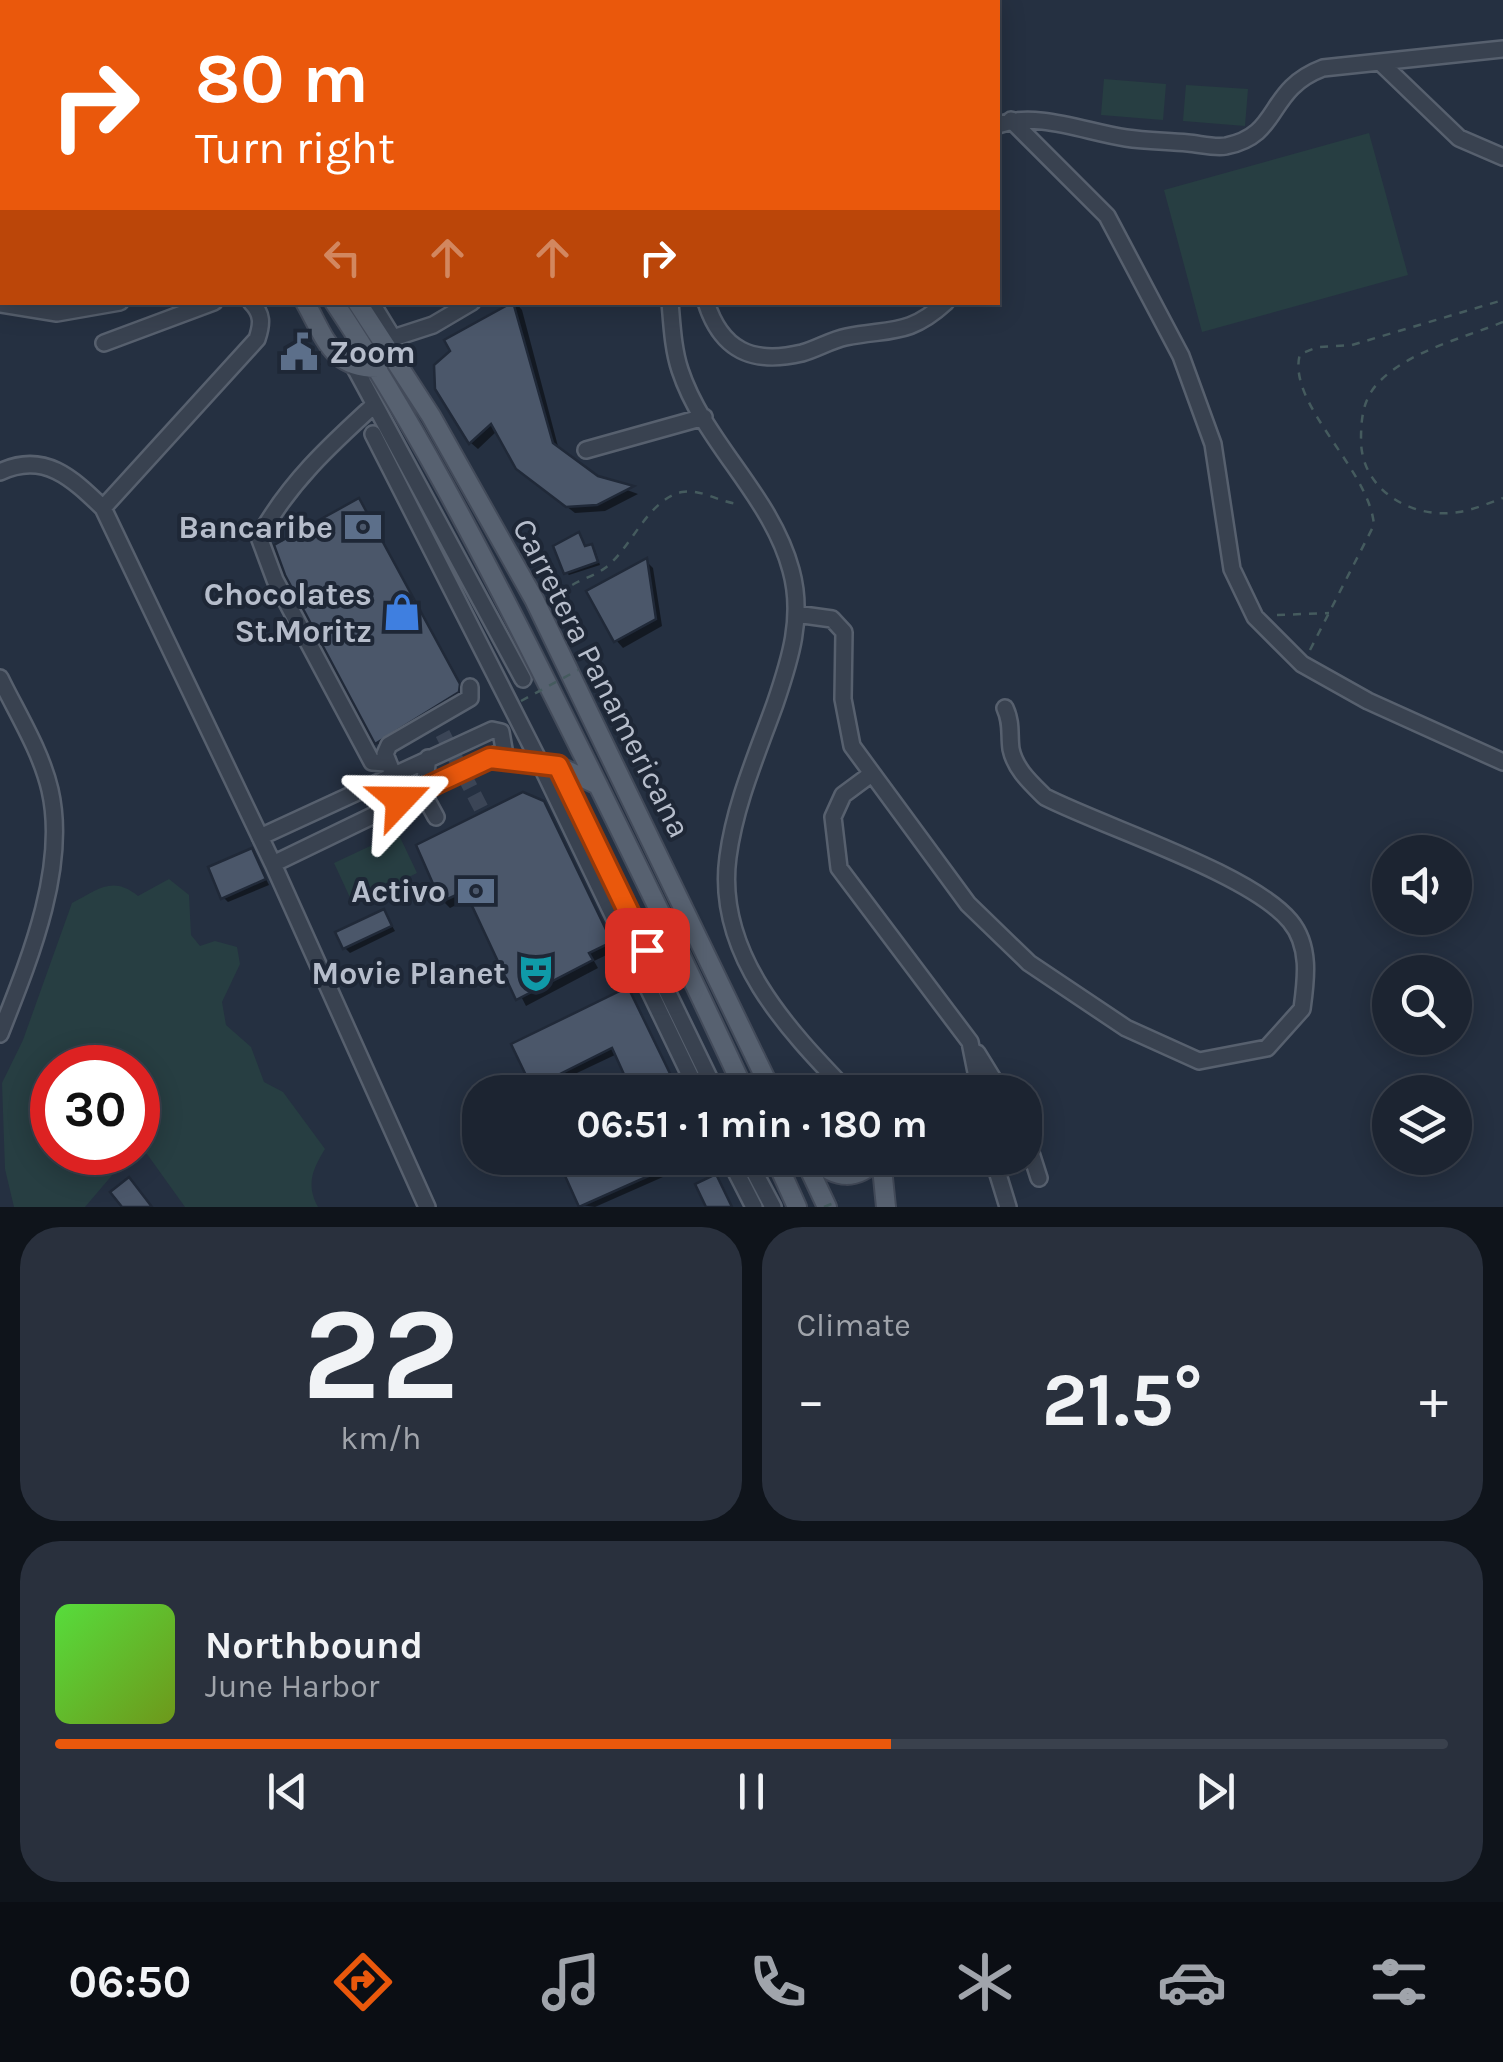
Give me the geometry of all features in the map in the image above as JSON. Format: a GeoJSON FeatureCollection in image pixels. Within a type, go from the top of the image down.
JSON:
{"type":"FeatureCollection","features":[{"type":"Feature","properties":{"kind":"main road"},"geometry":{"type":"LineString","coordinates":[[295,305],[336,356],[356,368],[378,368]]}},
{"type":"Feature","properties":{"kind":"main road"},"geometry":{"type":"LineString","coordinates":[[307,305],[336,356]]}},
{"type":"Feature","properties":{"kind":"main road","name":"Carretera Panamericana"},"geometry":{"type":"LineString","coordinates":[[336,305],[378,368],[478,545],[532,674],[603,789],[737,1075]]}},
{"type":"Feature","properties":{"kind":"main road","name":"Carretera Panamericana"},"geometry":{"type":"LineString","coordinates":[[359,305],[432,416],[534,599],[764,1075]]}},
{"type":"Feature","properties":{"kind":"main road"},"geometry":{"type":"LineString","coordinates":[[393,338],[432,416]]}},
{"type":"Feature","properties":{"kind":"main road"},"geometry":{"type":"LineString","coordinates":[[549,764],[603,789]]}},
{"type":"Feature","properties":{"kind":"main road"},"geometry":{"type":"LineString","coordinates":[[783,1175],[797,1207]]}},
{"type":"Feature","properties":{"kind":"main road"},"geometry":{"type":"LineString","coordinates":[[813,1175],[830,1205]]}},
{"type":"Feature","properties":{"kind":"main road"},"geometry":{"type":"LineString","coordinates":[[882,1175],[886,1207]]}},
{"type":"Feature","properties":{"kind":"street"},"geometry":{"type":"LineString","coordinates":[[1004,122],[1220,147],[1248,140],[1263,130],[1285,90],[1300,76],[1346,62],[1382,64],[1402,58],[1503,49]]}},
{"type":"Feature","properties":{"kind":"street"},"geometry":{"type":"LineString","coordinates":[[1382,64],[1459,138],[1503,157]]}},
{"type":"Feature","properties":{"kind":"street"},"geometry":{"type":"LineString","coordinates":[[1004,122],[1090,195],[1107,216],[1180,356],[1212,444],[1232,568],[1255,616],[1302,664],[1368,701],[1503,762]]}},
{"type":"Feature","properties":{"kind":"street"},"geometry":{"type":"LineString","coordinates":[[7,305],[57,312],[101,305]]}},
{"type":"Feature","properties":{"kind":"street"},"geometry":{"type":"LineString","coordinates":[[57,312],[70,305]]}},
{"type":"Feature","properties":{"kind":"street"},"geometry":{"type":"LineString","coordinates":[[104,343],[206,305]]}},
{"type":"Feature","properties":{"kind":"street"},"geometry":{"type":"LineString","coordinates":[[103,508],[257,339],[262,325],[254,305]]}},
{"type":"Feature","properties":{"kind":"street"},"geometry":{"type":"LineString","coordinates":[[382,310],[393,338],[434,325],[467,305]]}},
{"type":"Feature","properties":{"kind":"street"},"geometry":{"type":"LineString","coordinates":[[670,305],[680,372],[704,418],[762,507],[791,569],[796,614],[793,652],[738,808],[727,886],[737,940],[780,1018],[832,1075]]}},
{"type":"Feature","properties":{"kind":"street"},"geometry":{"type":"LineString","coordinates":[[707,305],[714,329],[728,344],[770,356],[802,353],[845,337],[905,330],[918,325],[942,305]]}},
{"type":"Feature","properties":{"kind":"street"},"geometry":{"type":"LineString","coordinates":[[260,837],[389,772],[472,738],[496,720],[532,674],[356,368]]}},
{"type":"Feature","properties":{"kind":"street"},"geometry":{"type":"LineString","coordinates":[[374,405],[282,497],[260,537],[262,551],[372,762],[389,772]]}},
{"type":"Feature","properties":{"kind":"street"},"geometry":{"type":"LineString","coordinates":[[586,450],[704,418]]}},
{"type":"Feature","properties":{"kind":"street"},"geometry":{"type":"LineString","coordinates":[[373,434],[647,950],[708,1075]]}},
{"type":"Feature","properties":{"kind":"street"},"geometry":{"type":"LineString","coordinates":[[0,472],[43,462],[66,475],[103,508],[273,864],[427,1207]]}},
{"type":"Feature","properties":{"kind":"street"},"geometry":{"type":"LineString","coordinates":[[796,614],[832,618],[844,632],[843,700],[852,746],[968,904],[1029,963],[1126,1028],[1200,1061],[1234,1058],[1267,1048],[1302,1009],[1304,949],[1292,922],[1260,894],[1045,796],[1026,778],[1012,755],[1011,721],[1005,708]]}},
{"type":"Feature","properties":{"kind":"street"},"geometry":{"type":"LineString","coordinates":[[0,678],[43,770],[52,810],[44,910],[0,1034]]}},
{"type":"Feature","properties":{"kind":"street"},"geometry":{"type":"LineString","coordinates":[[400,800],[393,797],[389,745],[458,707],[470,698],[470,687]]}},
{"type":"Feature","properties":{"kind":"street"},"geometry":{"type":"LineString","coordinates":[[273,864],[400,800],[424,793],[504,748],[501,732],[472,738]]}},
{"type":"Feature","properties":{"kind":"street"},"geometry":{"type":"LineString","coordinates":[[428,758],[424,793],[436,816]]}},
{"type":"Feature","properties":{"kind":"street"},"geometry":{"type":"LineString","coordinates":[[490,758],[549,764]]}},
{"type":"Feature","properties":{"kind":"street"},"geometry":{"type":"LineString","coordinates":[[549,764],[690,1075]]}},
{"type":"Feature","properties":{"kind":"street"},"geometry":{"type":"LineString","coordinates":[[870,775],[843,796],[832,816],[839,868],[990,1075]]}},
{"type":"Feature","properties":{"kind":"street"},"geometry":{"type":"LineString","coordinates":[[647,950],[672,935]]}},
{"type":"Feature","properties":{"kind":"street"},"geometry":{"type":"LineString","coordinates":[[970,1042],[977,1075]]}},
{"type":"Feature","properties":{"kind":"street"},"geometry":{"type":"LineString","coordinates":[[738,1175],[754,1207]]}},
{"type":"Feature","properties":{"kind":"street"},"geometry":{"type":"LineString","coordinates":[[756,1175],[773,1207]]}},
{"type":"Feature","properties":{"kind":"street"},"geometry":{"type":"LineString","coordinates":[[998,1175],[1008,1207]]}},
{"type":"Feature","properties":{"kind":"path"},"geometry":{"type":"LineString","coordinates":[[1302,664],[1374,526],[1354,473],[1307,403],[1297,365],[1300,354],[1318,347],[1352,344],[1503,300]]}},
{"type":"Feature","properties":{"kind":"path"},"geometry":{"type":"LineString","coordinates":[[1503,322],[1397,367],[1382,378],[1365,402],[1360,421],[1364,468],[1382,492],[1408,507],[1456,513],[1503,498]]}},
{"type":"Feature","properties":{"kind":"path"},"geometry":{"type":"LineString","coordinates":[[1354,473],[1364,468]]}},
{"type":"Feature","properties":{"kind":"path"},"geometry":{"type":"LineString","coordinates":[[562,613],[562,594],[608,566],[657,508],[680,492],[696,492],[727,505],[762,507]]}},
{"type":"Feature","properties":{"kind":"path"},"geometry":{"type":"LineString","coordinates":[[1255,616],[1330,613]]}},
{"type":"Feature","properties":{"kind":"path"},"geometry":{"type":"LineString","coordinates":[[513,699],[578,670]]}},
{"type":"Feature","properties":{"kind":"green space"},"geometry":{"type":"Polygon","coordinates":[[[1104,79],[1166,84],[1163,120],[1101,115],[1104,79]]]}},
{"type":"Feature","properties":{"kind":"green space"},"geometry":{"type":"Polygon","coordinates":[[[1186,85],[1248,89],[1245,126],[1183,121],[1186,85]]]}},
{"type":"Feature","properties":{"kind":"green space"},"geometry":{"type":"Polygon","coordinates":[[[1369,133],[1408,275],[1202,332],[1164,190],[1369,133]]]}},
{"type":"Feature","properties":{"kind":"green space"},"geometry":{"type":"Polygon","coordinates":[[[398,833],[417,873],[353,904],[334,863],[398,833]]]}},
{"type":"Feature","properties":{"kind":"green space"},"geometry":{"type":"Polygon","coordinates":[[[169,879],[189,895],[191,935],[200,946],[215,941],[237,947],[240,964],[222,1002],[226,1025],[251,1047],[264,1082],[283,1092],[325,1149],[312,1178],[318,1207],[185,1207],[160,1172],[160,1045],[30,1045],[30,1175],[112,1175],[85,1207],[14,1207],[5,1169],[2,1083],[23,1040],[72,903],[113,886],[138,896],[169,879]]]}},
{"type":"Feature","properties":{"kind":"building"},"geometry":{"type":"Polygon","coordinates":[[[514,305],[553,443],[598,476],[634,486],[597,505],[566,507],[516,469],[491,424],[469,444],[435,389],[434,365],[450,351],[444,340],[514,305]]]}},
{"type":"Feature","properties":{"kind":"building"},"geometry":{"type":"Polygon","coordinates":[[[359,498],[460,684],[459,692],[375,744],[285,575],[274,545],[359,498]]]}},
{"type":"Feature","properties":{"kind":"building"},"geometry":{"type":"Polygon","coordinates":[[[579,532],[585,546],[592,544],[598,562],[564,574],[553,546],[579,532]]]}},
{"type":"Feature","properties":{"kind":"building"},"geometry":{"type":"Polygon","coordinates":[[[647,558],[656,619],[614,642],[586,591],[647,558]]]}},
{"type":"Feature","properties":{"kind":"building"},"geometry":{"type":"Polygon","coordinates":[[[523,792],[544,801],[612,942],[589,953],[593,960],[516,1000],[465,891],[441,902],[416,845],[523,792]]]}},
{"type":"Feature","properties":{"kind":"building"},"geometry":{"type":"Polygon","coordinates":[[[252,848],[266,879],[221,899],[208,867],[252,848]]]}},
{"type":"Feature","properties":{"kind":"building"},"geometry":{"type":"Polygon","coordinates":[[[384,909],[392,926],[343,949],[335,932],[384,909]]]}},
{"type":"Feature","properties":{"kind":"building"},"geometry":{"type":"Polygon","coordinates":[[[628,987],[671,1075],[624,1075],[612,1048],[558,1075],[526,1075],[511,1044],[628,987]]]}},
{"type":"Feature","properties":{"kind":"building"},"geometry":{"type":"Polygon","coordinates":[[[565,1175],[651,1175],[579,1207],[565,1175]]]}},
{"type":"Feature","properties":{"kind":"building"},"geometry":{"type":"Polygon","coordinates":[[[716,1175],[732,1207],[706,1207],[695,1184],[716,1175]]]}},
{"type":"Feature","properties":{"kind":"building"},"geometry":{"type":"Polygon","coordinates":[[[129,1177],[152,1207],[122,1207],[110,1192],[129,1177]]]}},
{"type":"Feature","properties":{"kind":"tunnel"},"geometry":{"type":"LineString","coordinates":[[432,713],[483,812]]}},
{"type":"Feature","properties":{"kind":"place","name":"Zoom"},"geometry":{"type":"Point","coordinates":[299,352]}},
{"type":"Feature","properties":{"kind":"place","name":"Bancaribe"},"geometry":{"type":"Point","coordinates":[363,527]}},
{"type":"Feature","properties":{"kind":"place","name":"Chocolates St.Moritz"},"geometry":{"type":"Point","coordinates":[402,612]}},
{"type":"Feature","properties":{"kind":"place","name":"Activo"},"geometry":{"type":"Point","coordinates":[476,891]}},
{"type":"Feature","properties":{"kind":"place","name":"Movie Planet"},"geometry":{"type":"Point","coordinates":[536,973]}},
{"type":"Feature","properties":{"kind":"route"},"geometry":{"type":"LineString","coordinates":[[400,800],[424,793],[490,758],[558,766],[647,950]]}}]}
